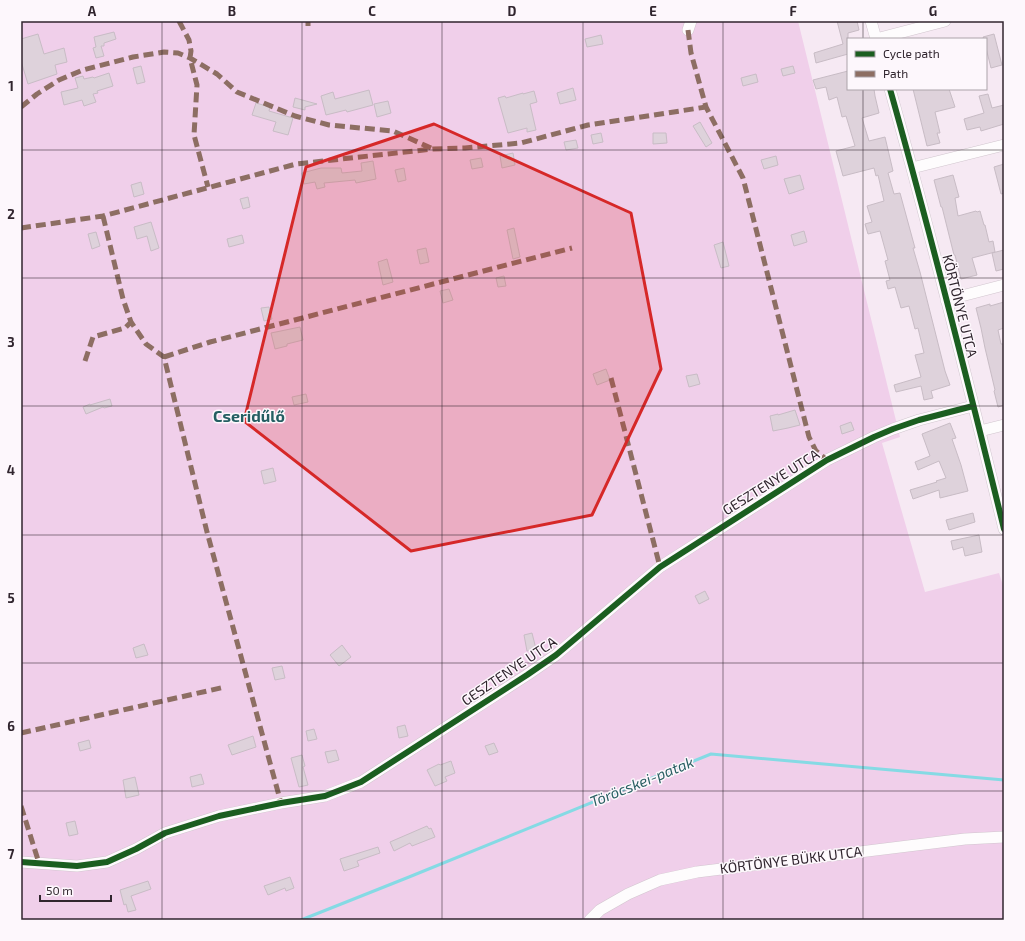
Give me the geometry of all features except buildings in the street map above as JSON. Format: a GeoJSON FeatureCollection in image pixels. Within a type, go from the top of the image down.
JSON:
{"type":"FeatureCollection","features":[{"type":"Feature","properties":{"kind":"street"},"geometry":{"type":"LineString","coordinates":[[871,21],[876,38]]}},
{"type":"Feature","properties":{"kind":"street"},"geometry":{"type":"LineString","coordinates":[[880,38],[945,21]]}},
{"type":"Feature","properties":{"kind":"street","name":"KÖRTÖNYE UTCA"},"geometry":{"type":"LineString","coordinates":[[890,90],[912,168],[1004,529]]}},
{"type":"Feature","properties":{"kind":"street"},"geometry":{"type":"LineString","coordinates":[[912,168],[1004,145]]}},
{"type":"Feature","properties":{"kind":"street"},"geometry":{"type":"LineString","coordinates":[[946,300],[1004,285]]}},
{"type":"Feature","properties":{"kind":"street","name":"GESZTENYE UTCA"},"geometry":{"type":"LineString","coordinates":[[21,862],[76,866],[107,862],[165,834],[219,816],[281,803],[325,796],[361,782],[556,655],[660,567],[827,460],[893,429],[919,420],[973,406]]}},
{"type":"Feature","properties":{"kind":"street"},"geometry":{"type":"LineString","coordinates":[[980,431],[1004,425]]}},
{"type":"Feature","properties":{"kind":"street","name":"KÖRTÖNYE BÜKK UTCA"},"geometry":{"type":"LineString","coordinates":[[590,920],[600,910],[628,894],[660,880],[696,872],[965,839],[1004,837]]}},
{"type":"Feature","properties":{"kind":"highlighted area"},"geometry":{"type":"Polygon","coordinates":[[[434,124],[631,213],[661,369],[592,515],[411,551],[244,421],[306,167],[434,124]]]}},
{"type":"Feature","properties":{"kind":"shaded area"},"geometry":{"type":"Polygon","coordinates":[[[21,21],[798,21],[900,437],[882,443],[925,592],[999,573],[1004,588],[1004,920],[21,920],[21,21]]]}},
{"type":"Feature","properties":{"kind":"waterway","name":"Töröcskei-patak"},"geometry":{"type":"LineString","coordinates":[[301,920],[711,754],[1004,780]]}},
{"type":"Feature","properties":{"kind":"marked path"},"geometry":{"type":"LineString","coordinates":[[179,21],[189,40],[191,51],[190,58],[197,85],[194,135],[208,187]]}},
{"type":"Feature","properties":{"kind":"marked path"},"geometry":{"type":"LineString","coordinates":[[308,21],[308,26]]}},
{"type":"Feature","properties":{"kind":"marked path"},"geometry":{"type":"LineString","coordinates":[[688,30],[691,53],[706,107],[743,178],[809,437],[816,451],[827,460]]}},
{"type":"Feature","properties":{"kind":"marked path"},"geometry":{"type":"LineString","coordinates":[[21,107],[37,94],[59,80],[83,70],[133,57],[164,52],[178,53],[190,58],[217,74],[237,92],[295,116],[329,125],[393,131],[431,148]]}},
{"type":"Feature","properties":{"kind":"marked path"},"geometry":{"type":"LineString","coordinates":[[21,228],[103,216],[296,164],[433,149],[521,143],[588,125],[706,107]]}},
{"type":"Feature","properties":{"kind":"marked path"},"geometry":{"type":"LineString","coordinates":[[103,216],[123,299],[131,322],[146,344],[164,357],[207,532],[281,803]]}},
{"type":"Feature","properties":{"kind":"marked path"},"geometry":{"type":"LineString","coordinates":[[164,357],[210,342],[572,248]]}},
{"type":"Feature","properties":{"kind":"marked path"},"geometry":{"type":"LineString","coordinates":[[85,361],[93,337],[125,328],[131,322]]}},
{"type":"Feature","properties":{"kind":"marked path"},"geometry":{"type":"LineString","coordinates":[[611,378],[660,567]]}},
{"type":"Feature","properties":{"kind":"marked path"},"geometry":{"type":"LineString","coordinates":[[21,733],[225,687]]}},
{"type":"Feature","properties":{"kind":"marked path"},"geometry":{"type":"LineString","coordinates":[[21,806],[39,863]]}},
{"type":"Feature","properties":{"kind":"cycle path"},"geometry":{"type":"LineString","coordinates":[[890,90],[949,309],[1004,529]]}},
{"type":"Feature","properties":{"kind":"cycle path"},"geometry":{"type":"LineString","coordinates":[[21,862],[77,866],[107,862],[136,849],[165,833],[219,816],[281,803],[325,796],[361,782],[556,655],[660,567],[827,460],[893,429],[919,420],[973,406]]}},
{"type":"Feature","properties":{"kind":"district","name":"Cseridűlő"},"geometry":{"type":"Point","coordinates":[249,416]}}]}
